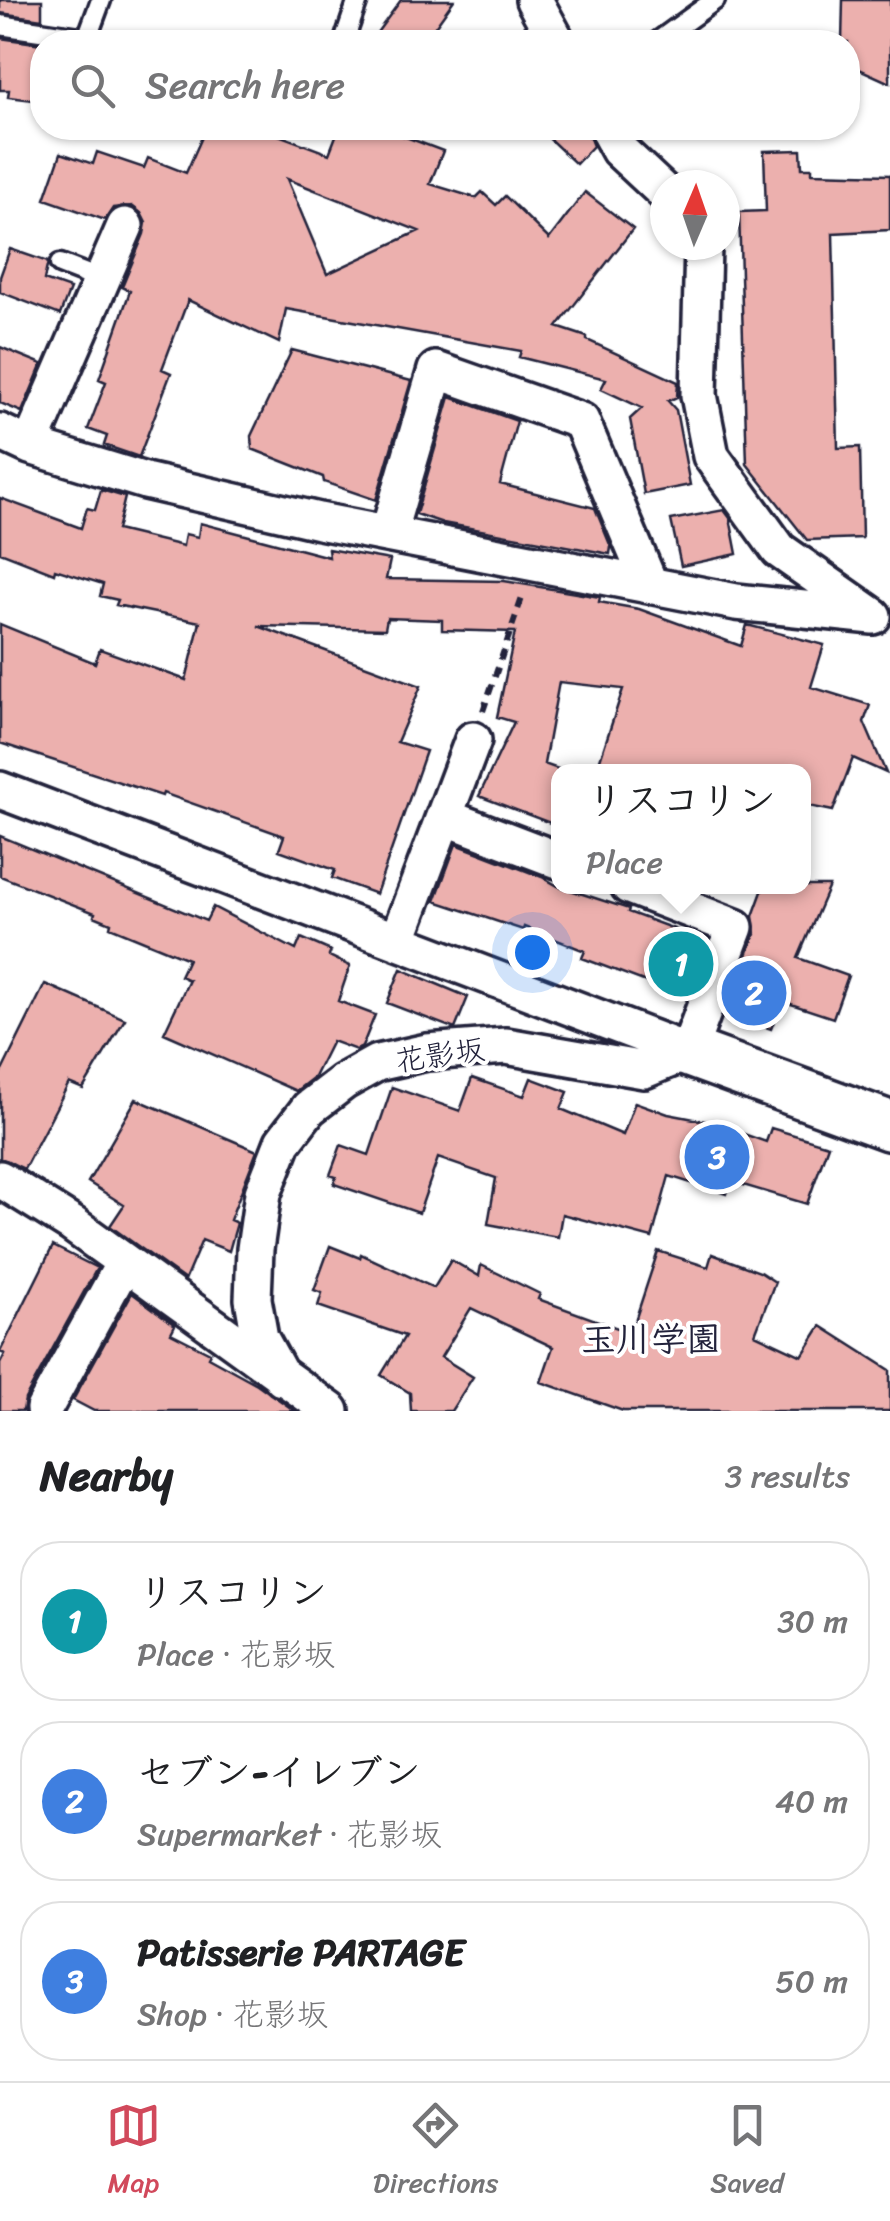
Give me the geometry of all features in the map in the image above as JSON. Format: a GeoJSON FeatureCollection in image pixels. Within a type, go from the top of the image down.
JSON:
{"type":"FeatureCollection","features":[{"type":"Feature","properties":{"kind":"street"},"geometry":{"type":"LineString","coordinates":[[534,0],[550,30]]}},
{"type":"Feature","properties":{"kind":"street"},"geometry":{"type":"LineString","coordinates":[[614,140],[650,179]]}},
{"type":"Feature","properties":{"kind":"street"},"geometry":{"type":"LineString","coordinates":[[124,226],[101,280],[15,439],[145,481],[388,534],[736,602],[882,620]]}},
{"type":"Feature","properties":{"kind":"street"},"geometry":{"type":"LineString","coordinates":[[703,260],[699,395],[711,456],[778,550],[882,620]]}},
{"type":"Feature","properties":{"kind":"street"},"geometry":{"type":"LineString","coordinates":[[388,534],[436,370],[581,421],[650,585]]}},
{"type":"Feature","properties":{"kind":"street"},"geometry":{"type":"LineString","coordinates":[[397,941],[473,740]]}},
{"type":"Feature","properties":{"kind":"street"},"geometry":{"type":"LineString","coordinates":[[0,790],[890,1126]]}},
{"type":"Feature","properties":{"kind":"street"},"geometry":{"type":"LineString","coordinates":[[445,817],[551,857]]}},
{"type":"Feature","properties":{"kind":"street"},"geometry":{"type":"LineString","coordinates":[[650,894],[735,927],[688,1052]]}},
{"type":"Feature","properties":{"kind":"street","name":"花影坂"},"geometry":{"type":"LineString","coordinates":[[282,1378],[260,1338],[253,1299],[255,1249],[264,1192],[283,1142],[309,1108],[343,1082],[378,1063],[427,1052],[506,1046],[644,1070],[688,1052]]}},
{"type":"Feature","properties":{"kind":"street"},"geometry":{"type":"LineString","coordinates":[[0,1179],[72,1224],[326,1410]]}},
{"type":"Feature","properties":{"kind":"street"},"geometry":{"type":"LineString","coordinates":[[44,1409],[124,1263]]}},
{"type":"Feature","properties":{"kind":"lane"},"geometry":{"type":"LineString","coordinates":[[90,30],[101,0]]}},
{"type":"Feature","properties":{"kind":"lane"},"geometry":{"type":"LineString","coordinates":[[348,30],[358,0]]}},
{"type":"Feature","properties":{"kind":"lane"},"geometry":{"type":"LineString","coordinates":[[674,30],[715,0]]}},
{"type":"Feature","properties":{"kind":"lane"},"geometry":{"type":"LineString","coordinates":[[0,25],[33,30]]}},
{"type":"Feature","properties":{"kind":"lane"},"geometry":{"type":"LineString","coordinates":[[60,264],[101,280]]}},
{"type":"Feature","properties":{"kind":"path"},"geometry":{"type":"LineString","coordinates":[[473,740],[522,598]]}},
{"type":"Feature","properties":{"kind":"building"},"geometry":{"type":"Polygon","coordinates":[[[0,0],[42,0],[42,19],[0,13],[0,0]]]}},
{"type":"Feature","properties":{"kind":"building"},"geometry":{"type":"Polygon","coordinates":[[[401,0],[454,0],[433,30],[379,30],[401,0]]]}},
{"type":"Feature","properties":{"kind":"building"},"geometry":{"type":"Polygon","coordinates":[[[843,0],[890,0],[890,83],[860,69],[860,30],[842,30],[843,0]]]}},
{"type":"Feature","properties":{"kind":"building"},"geometry":{"type":"Polygon","coordinates":[[[0,38],[30,42],[30,100],[8,97],[9,90],[0,90],[0,38]]]}},
{"type":"Feature","properties":{"kind":"building"},"geometry":{"type":"Polygon","coordinates":[[[201,140],[292,140],[329,154],[334,140],[414,140],[443,151],[430,184],[476,198],[482,192],[496,205],[505,196],[549,239],[585,192],[633,229],[557,327],[587,337],[678,382],[677,397],[668,401],[676,410],[690,485],[644,494],[630,419],[642,408],[601,389],[606,379],[519,357],[521,351],[286,309],[279,343],[188,300],[162,369],[171,373],[139,457],[104,445],[107,436],[88,429],[106,382],[99,379],[130,291],[122,287],[146,223],[132,206],[113,208],[105,220],[45,199],[61,153],[93,164],[97,152],[144,168],[148,158],[186,173],[201,140]],[[287,179],[327,274],[419,231],[287,179]]]}},
{"type":"Feature","properties":{"kind":"building"},"geometry":{"type":"Polygon","coordinates":[[[551,140],[591,140],[593,146],[576,164],[551,140]]]}},
{"type":"Feature","properties":{"kind":"building"},"geometry":{"type":"Polygon","coordinates":[[[801,150],[802,168],[812,168],[812,173],[890,175],[890,230],[833,233],[838,448],[860,447],[862,538],[807,540],[747,464],[740,212],[766,211],[764,151],[801,150]]]}},
{"type":"Feature","properties":{"kind":"building"},"geometry":{"type":"Polygon","coordinates":[[[10,249],[48,262],[44,280],[70,289],[60,315],[0,292],[0,277],[10,249]]]}},
{"type":"Feature","properties":{"kind":"building"},"geometry":{"type":"Polygon","coordinates":[[[0,347],[42,364],[22,412],[0,403],[0,347]]]}},
{"type":"Feature","properties":{"kind":"building"},"geometry":{"type":"Polygon","coordinates":[[[292,350],[411,381],[376,500],[324,482],[323,477],[252,449],[251,436],[292,350]]]}},
{"type":"Feature","properties":{"kind":"building"},"geometry":{"type":"Polygon","coordinates":[[[450,397],[517,421],[500,484],[595,508],[611,547],[610,554],[443,523],[416,514],[450,397]]]}},
{"type":"Feature","properties":{"kind":"building"},"geometry":{"type":"Polygon","coordinates":[[[101,490],[125,497],[117,530],[183,546],[185,534],[198,537],[200,523],[329,557],[328,549],[390,560],[386,579],[504,581],[600,597],[599,602],[639,609],[741,646],[747,625],[824,645],[811,687],[870,705],[864,722],[886,773],[853,758],[833,811],[811,806],[811,764],[599,764],[623,689],[559,682],[544,764],[551,766],[551,823],[479,796],[514,722],[497,717],[515,632],[442,630],[442,620],[387,618],[385,629],[258,626],[421,686],[397,742],[426,751],[376,894],[332,878],[335,870],[279,850],[284,836],[163,793],[162,796],[0,743],[0,624],[95,663],[100,649],[186,680],[200,622],[116,605],[118,600],[100,596],[103,584],[55,569],[54,573],[0,552],[0,498],[81,528],[87,508],[95,510],[101,490]]]}},
{"type":"Feature","properties":{"kind":"building"},"geometry":{"type":"Polygon","coordinates":[[[724,510],[730,518],[737,554],[681,566],[671,520],[724,510]]]}},
{"type":"Feature","properties":{"kind":"building"},"geometry":{"type":"Polygon","coordinates":[[[0,836],[206,921],[213,907],[296,950],[301,938],[331,951],[329,956],[350,966],[338,1001],[375,1015],[362,1047],[356,1050],[332,1041],[314,1077],[296,1091],[164,1033],[189,980],[180,976],[188,959],[110,927],[111,923],[94,916],[95,913],[0,876],[0,836]]]}},
{"type":"Feature","properties":{"kind":"building"},"geometry":{"type":"Polygon","coordinates":[[[456,844],[542,877],[551,882],[551,894],[583,894],[707,941],[686,997],[582,958],[585,951],[524,927],[523,930],[435,901],[456,844]]]}},
{"type":"Feature","properties":{"kind":"building"},"geometry":{"type":"Polygon","coordinates":[[[811,886],[829,886],[798,958],[848,976],[833,1018],[782,1001],[771,1029],[725,1013],[755,934],[753,916],[761,894],[811,894],[811,886]]]}},
{"type":"Feature","properties":{"kind":"building"},"geometry":{"type":"Polygon","coordinates":[[[401,969],[468,997],[455,1029],[387,1003],[401,969]]]}},
{"type":"Feature","properties":{"kind":"building"},"geometry":{"type":"Polygon","coordinates":[[[45,984],[125,1019],[83,1089],[69,1083],[24,1169],[0,1158],[0,1075],[45,984]]]}},
{"type":"Feature","properties":{"kind":"building"},"geometry":{"type":"Polygon","coordinates":[[[472,1078],[524,1096],[531,1078],[568,1092],[561,1109],[623,1135],[635,1102],[766,1142],[771,1128],[828,1145],[807,1204],[730,1181],[726,1194],[669,1176],[652,1238],[562,1214],[558,1237],[488,1224],[496,1178],[438,1158],[419,1213],[334,1184],[336,1177],[330,1175],[341,1145],[369,1155],[392,1087],[460,1111],[472,1078]]]}},
{"type":"Feature","properties":{"kind":"building"},"geometry":{"type":"Polygon","coordinates":[[[136,1099],[257,1151],[230,1220],[237,1223],[229,1251],[202,1240],[185,1280],[110,1226],[124,1205],[88,1182],[136,1099]]]}},
{"type":"Feature","properties":{"kind":"building"},"geometry":{"type":"Polygon","coordinates":[[[53,1246],[97,1268],[25,1399],[23,1411],[0,1411],[0,1364],[5,1354],[0,1352],[53,1246]]]}},
{"type":"Feature","properties":{"kind":"building"},"geometry":{"type":"Polygon","coordinates":[[[330,1246],[360,1258],[361,1254],[434,1288],[451,1260],[479,1276],[481,1265],[540,1294],[538,1299],[631,1333],[658,1251],[708,1267],[712,1254],[760,1272],[775,1282],[755,1334],[802,1356],[821,1326],[890,1370],[890,1411],[623,1411],[541,1382],[553,1347],[471,1308],[441,1357],[473,1377],[451,1411],[411,1411],[410,1393],[381,1375],[405,1336],[318,1306],[322,1293],[314,1290],[330,1246]]]}},
{"type":"Feature","properties":{"kind":"building"},"geometry":{"type":"Polygon","coordinates":[[[132,1293],[175,1325],[171,1333],[210,1353],[208,1357],[295,1411],[94,1411],[73,1400],[132,1293]]]}},
{"type":"Feature","properties":{"kind":"place","name":"リスコリン"},"geometry":{"type":"Point","coordinates":[681,964]}},
{"type":"Feature","properties":{"kind":"place","name":"セブン-イレブン"},"geometry":{"type":"Point","coordinates":[754,993]}},
{"type":"Feature","properties":{"kind":"place","name":"Patisserie PARTAGE"},"geometry":{"type":"Point","coordinates":[717,1157]}},
{"type":"Feature","properties":{"kind":"district","name":"玉川学園"},"geometry":{"type":"Point","coordinates":[651,1339]}}]}
